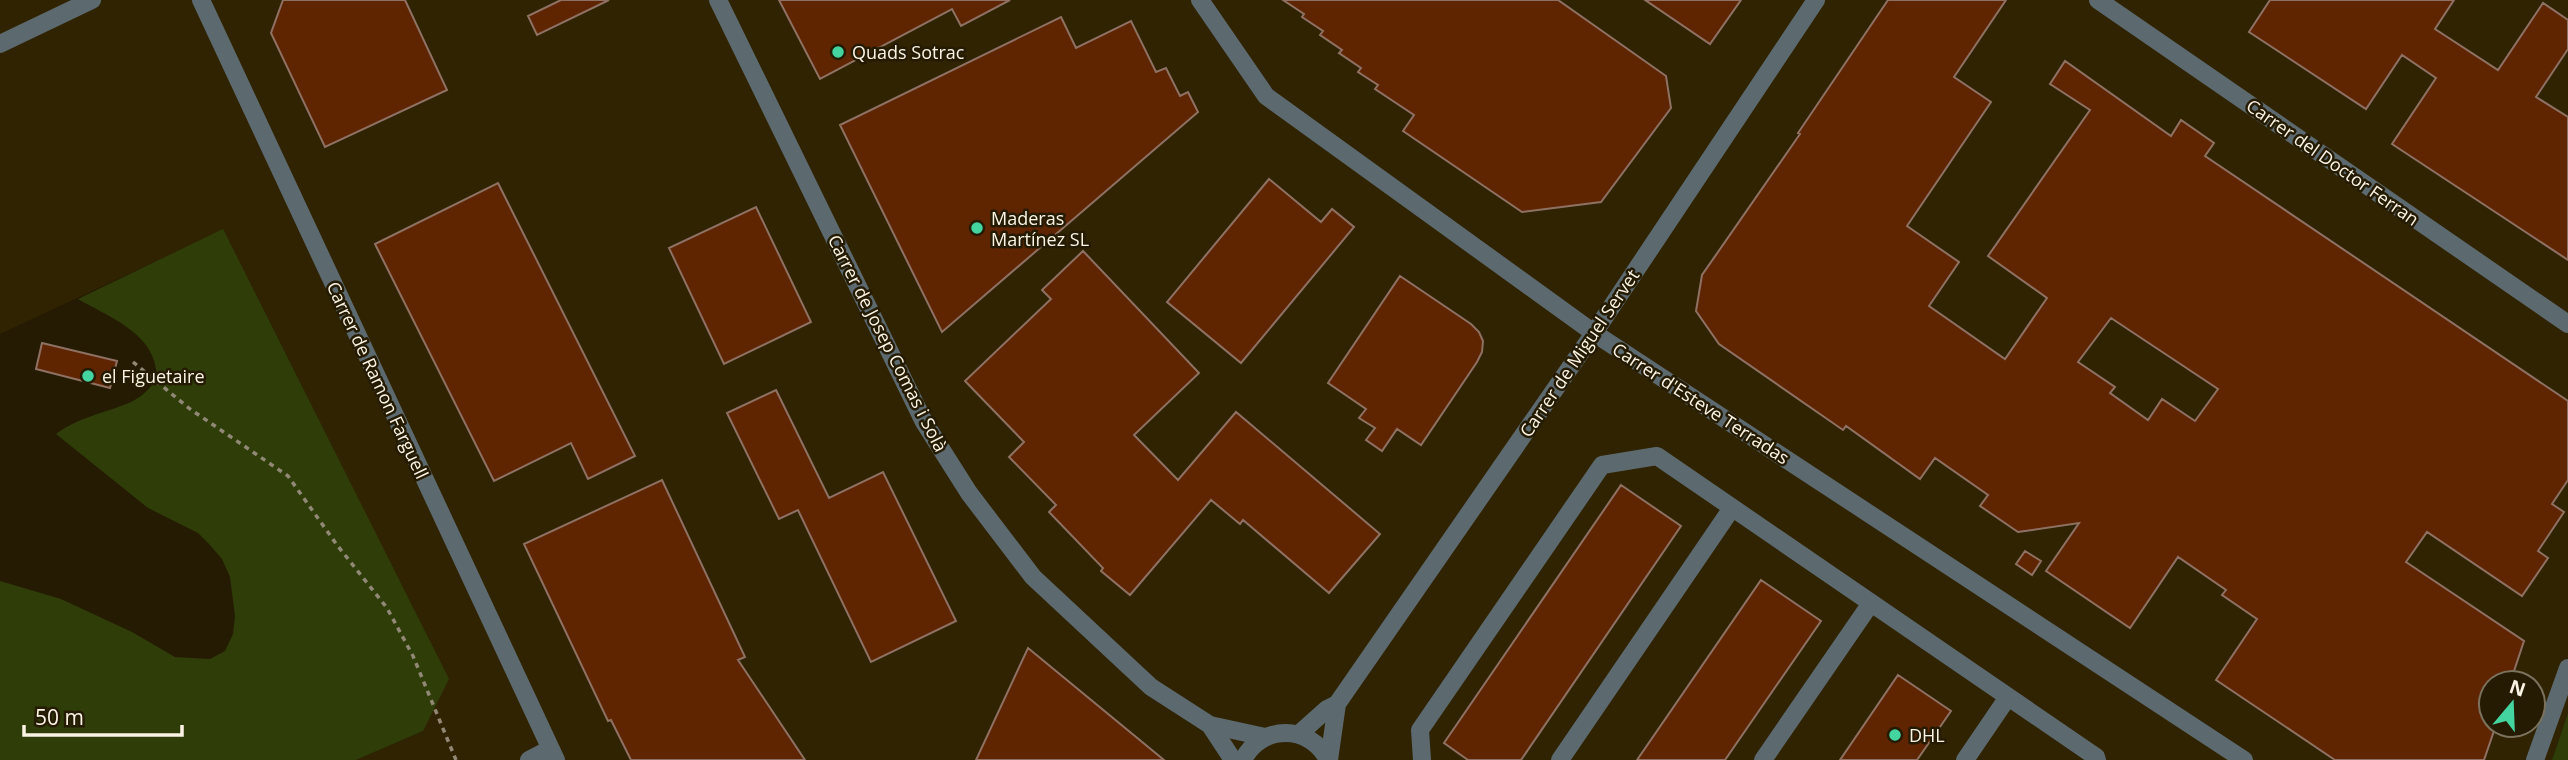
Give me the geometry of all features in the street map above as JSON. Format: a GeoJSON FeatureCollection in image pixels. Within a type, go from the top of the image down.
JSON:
{"type":"FeatureCollection","features":[{"type":"Feature","properties":{"kind":"street"},"geometry":{"type":"LineString","coordinates":[[0,44],[92,0]]}},
{"type":"Feature","properties":{"kind":"street","name":"Carrer de Ramon Farguell"},"geometry":{"type":"LineString","coordinates":[[201,0],[553,755]]}},
{"type":"Feature","properties":{"kind":"street","name":"Carrer de Josep Comas i Solà"},"geometry":{"type":"LineString","coordinates":[[718,0],[924,422],[969,494],[1033,578],[1151,687],[1210,725],[1265,737],[1278,732],[1299,734]]}},
{"type":"Feature","properties":{"kind":"street","name":"Carrer d'Esteve Terradas"},"geometry":{"type":"LineString","coordinates":[[1200,0],[1266,96],[1594,333],[2244,760]]}},
{"type":"Feature","properties":{"kind":"street","name":"Carrer de Miguel Servet"},"geometry":{"type":"LineString","coordinates":[[1329,760],[1337,704],[1594,333],[1816,0]]}},
{"type":"Feature","properties":{"kind":"street","name":"Carrer del Doctor Ferran"},"geometry":{"type":"LineString","coordinates":[[2098,0],[2568,324]]}},
{"type":"Feature","properties":{"kind":"street"},"geometry":{"type":"LineString","coordinates":[[1423,760],[1420,730],[1602,465],[1657,456],[2097,760]]}},
{"type":"Feature","properties":{"kind":"street"},"geometry":{"type":"LineString","coordinates":[[1559,760],[1732,508]]}},
{"type":"Feature","properties":{"kind":"street"},"geometry":{"type":"LineString","coordinates":[[1763,760],[1871,603]]}},
{"type":"Feature","properties":{"kind":"street"},"geometry":{"type":"LineString","coordinates":[[2535,760],[2568,668]]}},
{"type":"Feature","properties":{"kind":"street"},"geometry":{"type":"LineString","coordinates":[[1965,760],[2008,697]]}},
{"type":"Feature","properties":{"kind":"street","name":"Carrer de Miguel Servet"},"geometry":{"type":"LineString","coordinates":[[1299,734],[1327,709],[1337,704]]}},
{"type":"Feature","properties":{"kind":"street","name":"Carrer de Josep Comas i Solà"},"geometry":{"type":"LineString","coordinates":[[1210,725],[1233,760]]}},
{"type":"Feature","properties":{"kind":"street"},"geometry":{"type":"LineString","coordinates":[[1299,734],[1317,745],[1329,760]]}},
{"type":"Feature","properties":{"kind":"street"},"geometry":{"type":"LineString","coordinates":[[1244,760],[1248,751],[1265,737]]}},
{"type":"Feature","properties":{"kind":"street"},"geometry":{"type":"LineString","coordinates":[[529,760],[553,755]]}},
{"type":"Feature","properties":{"kind":"path"},"geometry":{"type":"LineString","coordinates":[[133,362],[190,409],[288,476],[337,545],[387,608],[413,656],[456,760]]}},
{"type":"Feature","properties":{"kind":"shaded area"},"geometry":{"type":"Polygon","coordinates":[[[0,0],[2568,0],[2568,713],[2552,760],[356,760],[423,731],[223,230],[0,334],[0,0]]]}},
{"type":"Feature","properties":{"kind":"green space"},"geometry":{"type":"Polygon","coordinates":[[[223,229],[449,679],[423,731],[356,760],[0,760],[0,581],[61,599],[132,632],[175,657],[210,659],[225,651],[233,634],[235,616],[230,577],[222,559],[210,545],[198,533],[148,508],[56,434],[83,419],[136,399],[149,389],[156,374],[152,356],[137,335],[78,299],[223,229]]]}},
{"type":"Feature","properties":{"kind":"green space"},"geometry":{"type":"Polygon","coordinates":[[[2568,713],[2568,760],[2552,760],[2553,757],[2568,713]]]}},
{"type":"Feature","properties":{"kind":"building"},"geometry":{"type":"Polygon","coordinates":[[[283,0],[405,0],[447,90],[325,147],[271,33],[283,0]]]}},
{"type":"Feature","properties":{"kind":"building"},"geometry":{"type":"Polygon","coordinates":[[[561,0],[609,0],[537,35],[528,16],[561,0]]]}},
{"type":"Feature","properties":{"kind":"building","name":"Quads Sotrac"},"geometry":{"type":"Polygon","coordinates":[[[779,0],[1010,0],[961,26],[952,9],[820,79],[779,0]]]}},
{"type":"Feature","properties":{"kind":"building"},"geometry":{"type":"Polygon","coordinates":[[[1283,0],[1558,0],[1666,76],[1671,108],[1601,202],[1522,212],[1403,131],[1414,115],[1375,89],[1378,85],[1358,72],[1361,68],[1339,53],[1342,50],[1320,35],[1323,31],[1283,0]]]}},
{"type":"Feature","properties":{"kind":"building"},"geometry":{"type":"Polygon","coordinates":[[[1645,0],[1741,0],[1710,44],[1645,0]]]}},
{"type":"Feature","properties":{"kind":"building"},"geometry":{"type":"Polygon","coordinates":[[[1888,0],[2006,0],[1954,77],[1991,102],[1907,226],[1959,262],[1929,306],[2005,359],[2047,298],[1988,256],[2090,110],[2050,84],[2065,61],[2171,136],[2181,120],[2214,143],[2205,156],[2568,401],[2568,480],[2552,504],[2564,512],[2538,551],[2548,558],[2522,596],[2427,532],[2406,562],[2524,641],[2515,669],[2477,669],[2477,739],[2491,739],[2484,760],[2335,760],[2216,680],[2257,619],[2222,595],[2226,590],[2178,557],[2130,628],[2046,571],[2079,523],[2018,532],[1980,506],[1988,495],[1935,458],[1920,479],[1846,426],[1843,430],[1719,344],[1696,311],[1702,275],[1800,134],[1798,133],[1888,0]],[[2111,318],[2078,362],[2115,387],[2110,393],[2148,420],[2162,399],[2195,421],[2218,389],[2111,318]]]}},
{"type":"Feature","properties":{"kind":"building"},"geometry":{"type":"Polygon","coordinates":[[[2270,0],[2454,0],[2435,29],[2498,70],[2543,3],[2568,20],[2568,49],[2536,97],[2568,117],[2568,260],[2392,144],[2436,78],[2402,55],[2366,109],[2249,32],[2270,0]]]}},
{"type":"Feature","properties":{"kind":"building","name":"Maderas Martínez SL"},"geometry":{"type":"Polygon","coordinates":[[[1061,17],[1076,48],[1131,21],[1156,72],[1166,68],[1180,96],[1188,92],[1198,112],[942,332],[840,125],[1061,17]]]}},
{"type":"Feature","properties":{"kind":"building"},"geometry":{"type":"Polygon","coordinates":[[[1269,179],[1321,222],[1332,209],[1354,227],[1241,363],[1167,302],[1269,179]]]}},
{"type":"Feature","properties":{"kind":"building"},"geometry":{"type":"Polygon","coordinates":[[[498,183],[635,456],[588,479],[571,443],[494,481],[375,244],[498,183]]]}},
{"type":"Feature","properties":{"kind":"building"},"geometry":{"type":"Polygon","coordinates":[[[756,207],[811,322],[724,364],[669,248],[756,207]]]}},
{"type":"Feature","properties":{"kind":"building"},"geometry":{"type":"Polygon","coordinates":[[[1083,251],[1199,373],[1134,435],[1178,480],[1236,412],[1380,534],[1329,593],[1243,520],[1240,524],[1211,500],[1130,595],[1101,571],[1103,568],[1049,512],[1056,505],[1009,457],[1024,442],[965,381],[1051,299],[1042,290],[1083,251]]]}},
{"type":"Feature","properties":{"kind":"building"},"geometry":{"type":"Polygon","coordinates":[[[1400,276],[1471,324],[1483,341],[1482,352],[1421,445],[1397,429],[1382,451],[1366,440],[1375,428],[1359,418],[1366,409],[1328,383],[1400,276]]]}},
{"type":"Feature","properties":{"kind":"building","name":"el Figuetaire"},"geometry":{"type":"Polygon","coordinates":[[[42,343],[117,361],[110,388],[36,369],[42,343]]]}},
{"type":"Feature","properties":{"kind":"building"},"geometry":{"type":"Polygon","coordinates":[[[776,390],[829,498],[883,472],[956,621],[871,662],[798,510],[779,519],[727,413],[776,390]]]}},
{"type":"Feature","properties":{"kind":"building"},"geometry":{"type":"Polygon","coordinates":[[[662,480],[745,657],[738,660],[805,760],[631,760],[611,720],[608,721],[524,544],[662,480]]]}},
{"type":"Feature","properties":{"kind":"building"},"geometry":{"type":"Polygon","coordinates":[[[1621,485],[1681,526],[1521,760],[1468,760],[1444,743],[1621,485]]]}},
{"type":"Feature","properties":{"kind":"building"},"geometry":{"type":"Polygon","coordinates":[[[2025,551],[2041,561],[2032,575],[2016,564],[2025,551]]]}},
{"type":"Feature","properties":{"kind":"building"},"geometry":{"type":"Polygon","coordinates":[[[1761,580],[1821,621],[1725,760],[1637,760],[1761,580]]]}},
{"type":"Feature","properties":{"kind":"building"},"geometry":{"type":"Polygon","coordinates":[[[1028,648],[1164,760],[976,760],[1028,648]]]}},
{"type":"Feature","properties":{"kind":"building","name":"DHL"},"geometry":{"type":"Polygon","coordinates":[[[1898,675],[1951,711],[1917,760],[1840,760],[1898,675]]]}},
{"type":"Feature","properties":{"kind":"place","name":"Quads Sotrac"},"geometry":{"type":"Point","coordinates":[838,52]}},
{"type":"Feature","properties":{"kind":"place","name":"Maderas Martínez SL"},"geometry":{"type":"Point","coordinates":[977,228]}},
{"type":"Feature","properties":{"kind":"place","name":"el Figuetaire"},"geometry":{"type":"Point","coordinates":[88,376]}},
{"type":"Feature","properties":{"kind":"place","name":"DHL"},"geometry":{"type":"Point","coordinates":[1895,735]}}]}
